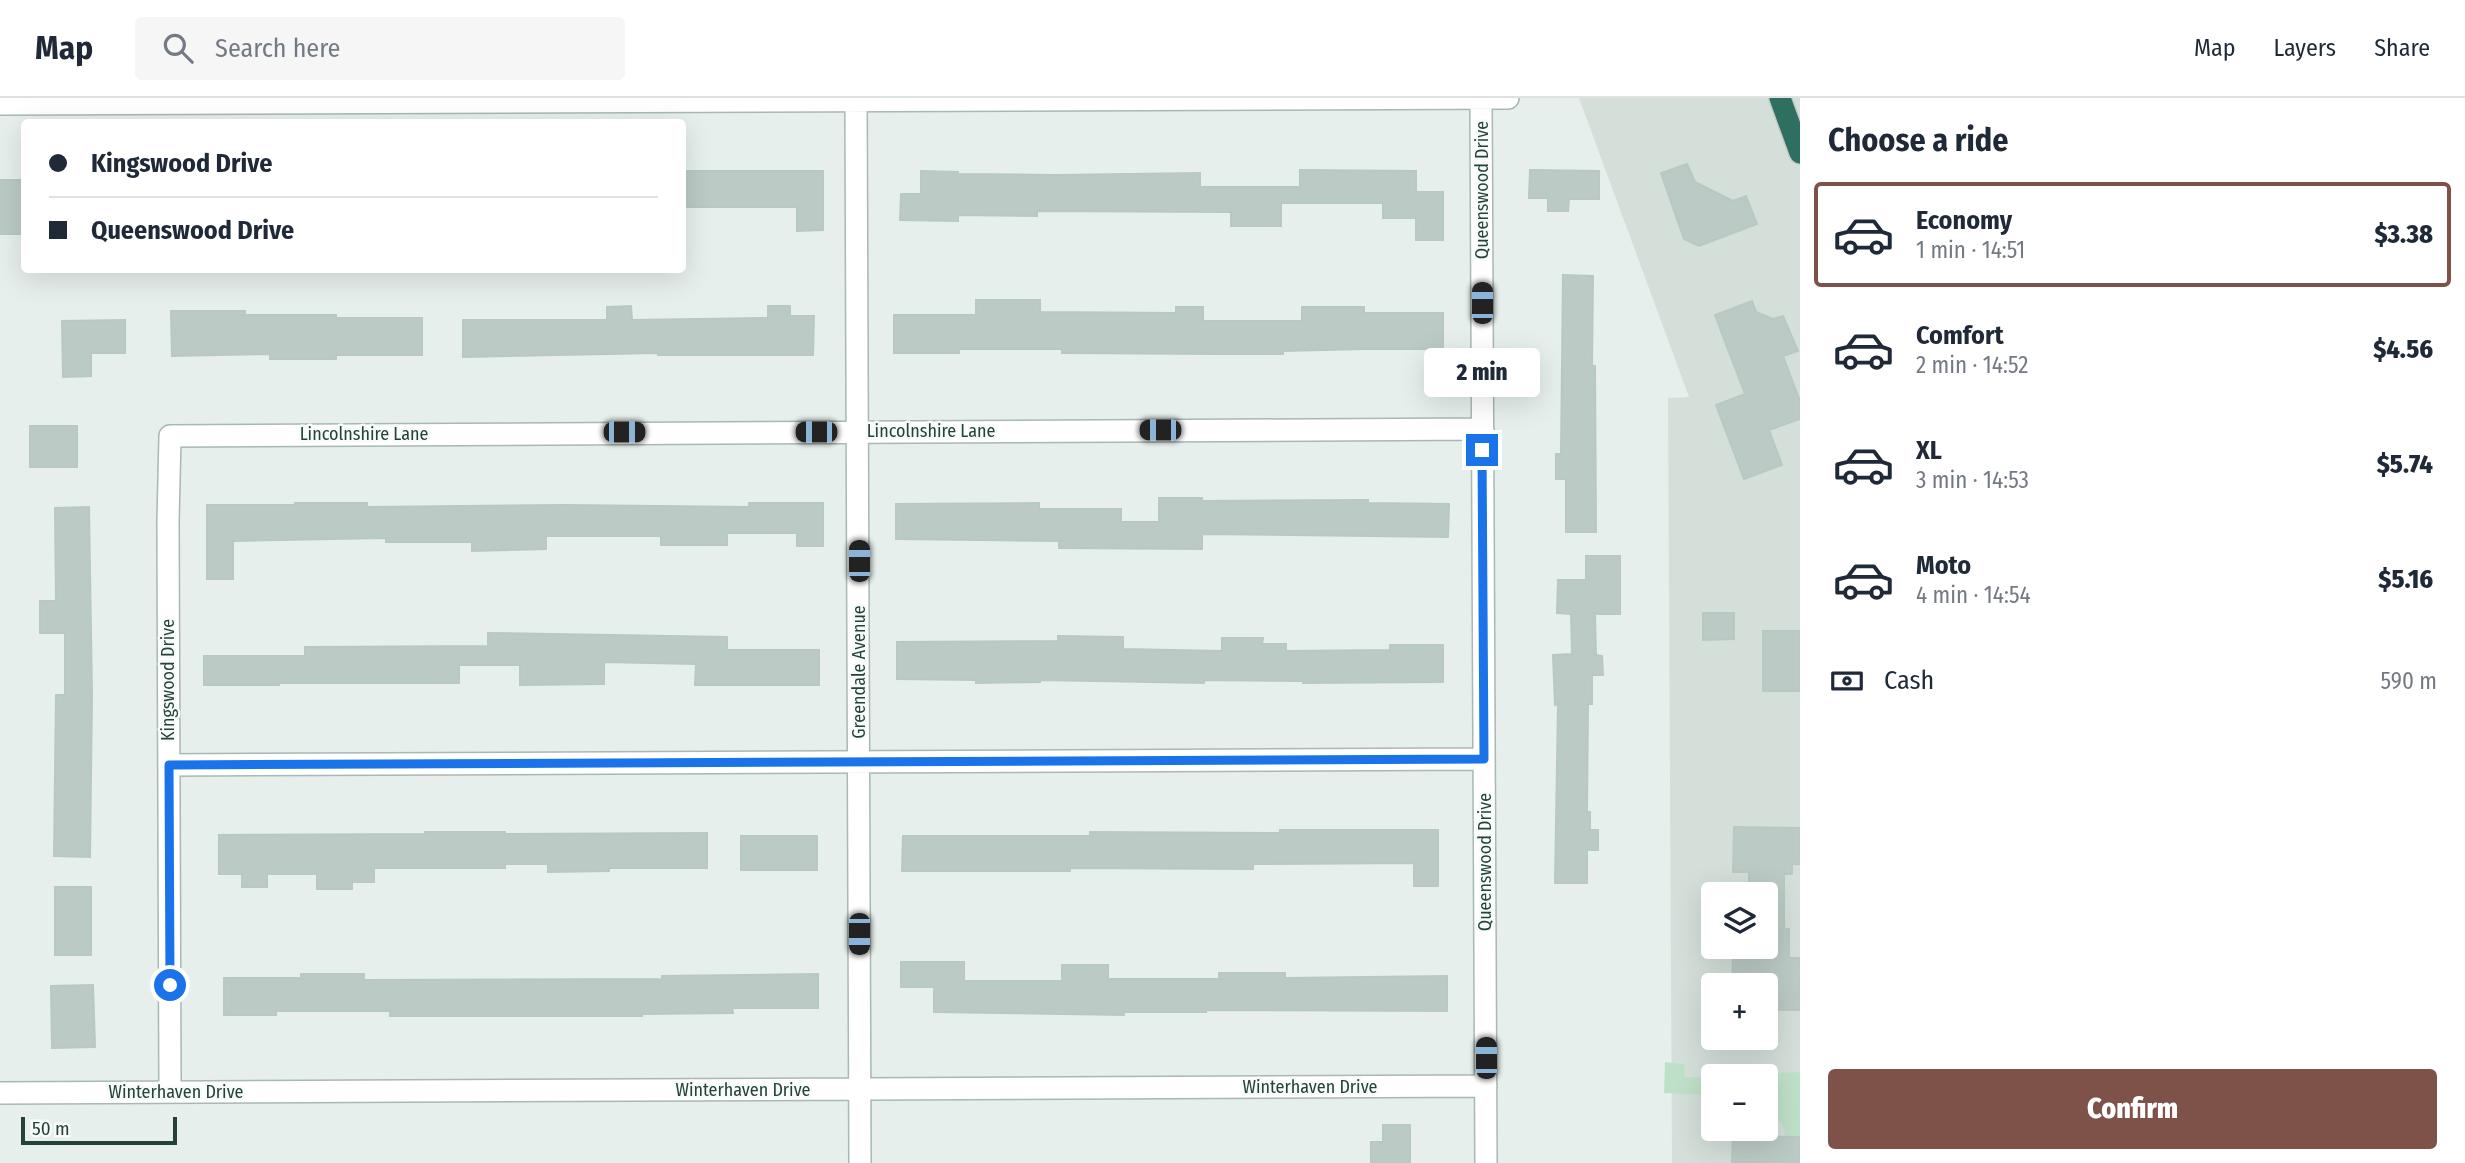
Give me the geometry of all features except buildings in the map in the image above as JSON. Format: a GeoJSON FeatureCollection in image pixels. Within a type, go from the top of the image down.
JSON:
{"type":"FeatureCollection","features":[{"type":"Feature","properties":{"kind":"highway"},"geometry":{"type":"LineString","coordinates":[[1780,98],[1800,153]]}},
{"type":"Feature","properties":{"kind":"street","name":"Queenswood Drive"},"geometry":{"type":"LineString","coordinates":[[1482,98],[1486,1163]]}},
{"type":"Feature","properties":{"kind":"street"},"geometry":{"type":"LineString","coordinates":[[0,104],[1507,98]]}},
{"type":"Feature","properties":{"kind":"street","name":"Greendale Avenue"},"geometry":{"type":"LineString","coordinates":[[856,100],[860,1163]]}},
{"type":"Feature","properties":{"kind":"street","name":"Lincolnshire Lane"},"geometry":{"type":"LineString","coordinates":[[170,436],[1482,429]]}},
{"type":"Feature","properties":{"kind":"street","name":"Kingswood Drive"},"geometry":{"type":"LineString","coordinates":[[170,436],[170,1092]]}},
{"type":"Feature","properties":{"kind":"street"},"geometry":{"type":"LineString","coordinates":[[169,765],[1484,759]]}},
{"type":"Feature","properties":{"kind":"street","name":"Winterhaven Drive"},"geometry":{"type":"LineString","coordinates":[[0,1093],[1486,1086]]}},
{"type":"Feature","properties":{"kind":"shaded area"},"geometry":{"type":"Polygon","coordinates":[[[1579,98],[1800,98],[1800,1163],[1672,1163],[1668,398],[1689,397],[1579,98]]]}},
{"type":"Feature","properties":{"kind":"green space"},"geometry":{"type":"Polygon","coordinates":[[[1665,1062],[1684,1064],[1685,1078],[1701,1077],[1701,1095],[1664,1093],[1665,1062]]]}},
{"type":"Feature","properties":{"kind":"green space"},"geometry":{"type":"Polygon","coordinates":[[[1800,1072],[1800,1137],[1785,1137],[1784,1127],[1778,1119],[1778,1073],[1800,1072]]]}},
{"type":"Feature","properties":{"kind":"route"},"geometry":{"type":"LineString","coordinates":[[170,985],[169,765],[1484,759],[1482,450]]}}]}
